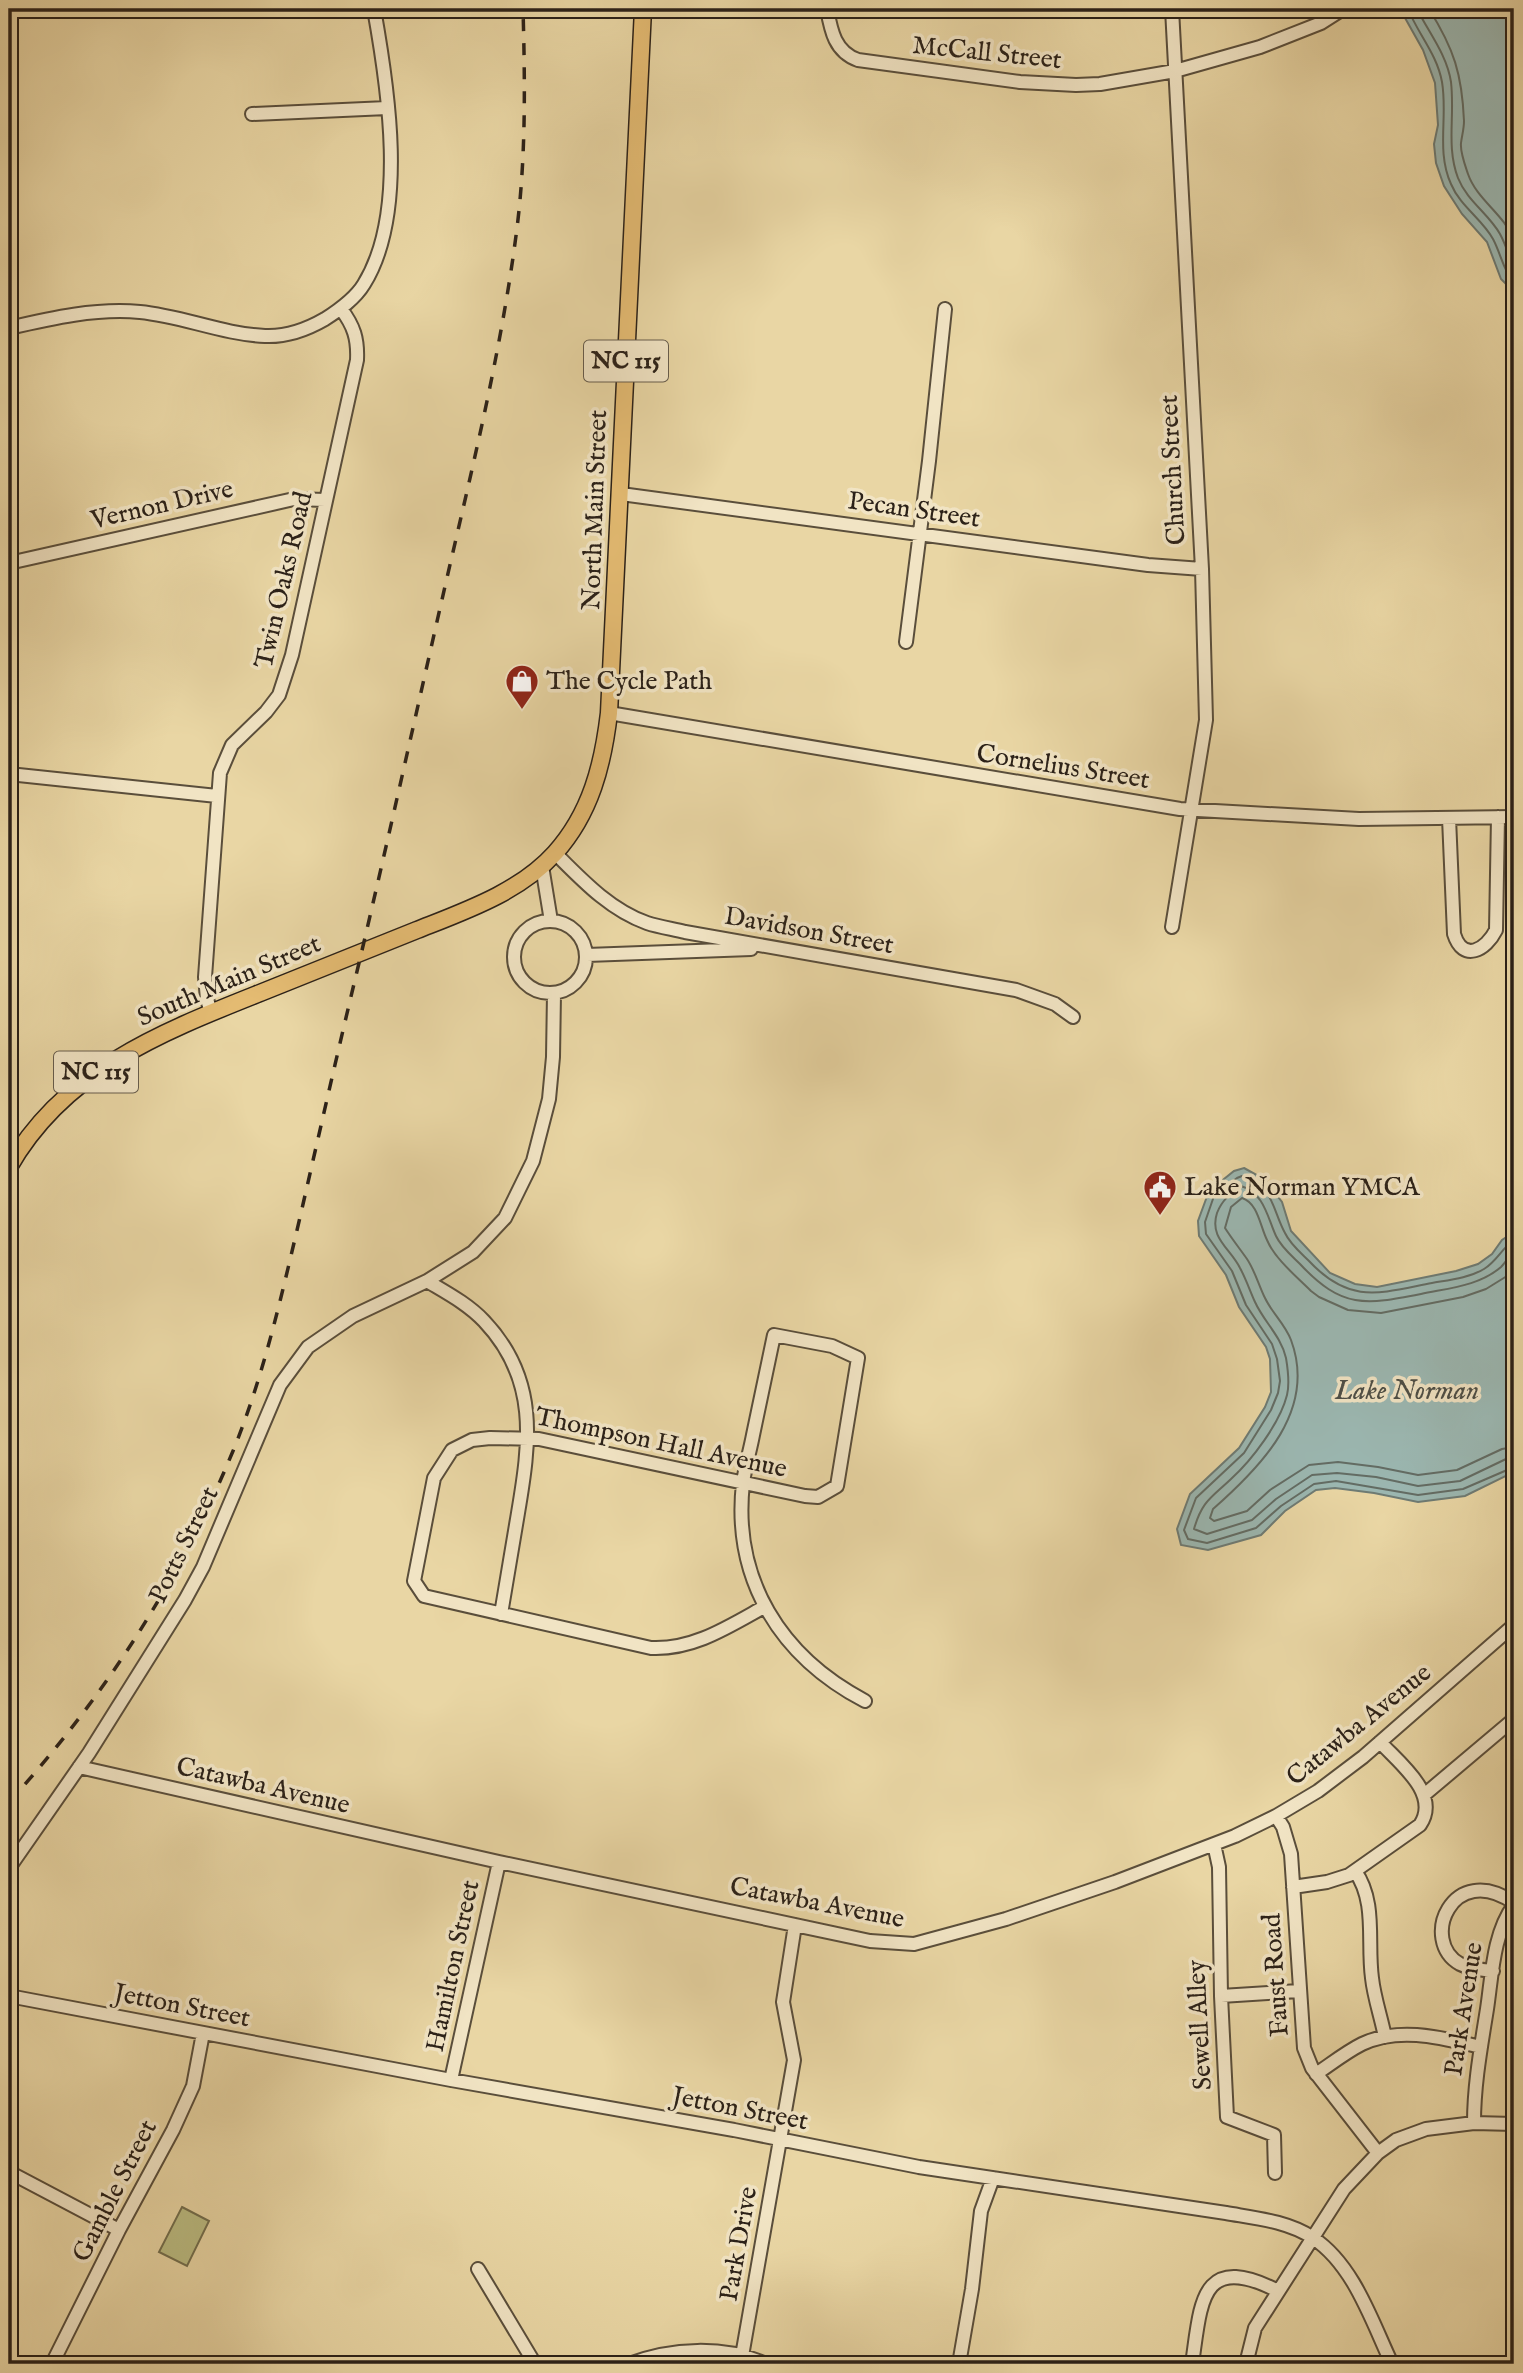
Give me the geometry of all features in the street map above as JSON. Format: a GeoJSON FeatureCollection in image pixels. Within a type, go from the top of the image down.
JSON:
{"type":"FeatureCollection","features":[{"type":"Feature","properties":{"kind":"main road","name":"North Main Street"},"geometry":{"type":"LineString","coordinates":[[427,926],[506,891],[542,866],[579,820],[597,780],[604,753],[610,712],[643,9]]}},
{"type":"Feature","properties":{"kind":"main road","name":"South Main Street"},"geometry":{"type":"LineString","coordinates":[[9,1167],[22,1146],[52,1111],[92,1075],[139,1045],[427,926]]}},
{"type":"Feature","properties":{"kind":"street"},"geometry":{"type":"LineString","coordinates":[[9,328],[83,313],[139,312],[242,333],[286,335],[310,327],[341,309],[363,286],[379,255],[389,210],[387,108],[374,9]]}},
{"type":"Feature","properties":{"kind":"street","name":"McCall Street"},"geometry":{"type":"LineString","coordinates":[[827,9],[836,44],[842,51],[858,60],[1063,85],[1100,84],[1175,71],[1287,38],[1321,23],[1343,9]]}},
{"type":"Feature","properties":{"kind":"street","name":"Church Street"},"geometry":{"type":"LineString","coordinates":[[1172,9],[1202,569],[1206,720],[1172,927]]}},
{"type":"Feature","properties":{"kind":"street"},"geometry":{"type":"LineString","coordinates":[[252,114],[387,108]]}},
{"type":"Feature","properties":{"kind":"street","name":"Twin Oaks Road"},"geometry":{"type":"LineString","coordinates":[[211,1013],[205,977],[220,773],[232,745],[274,702],[283,686],[357,360],[358,342],[354,329],[341,309]]}},
{"type":"Feature","properties":{"kind":"street"},"geometry":{"type":"LineString","coordinates":[[906,642],[945,309]]}},
{"type":"Feature","properties":{"kind":"street","name":"Pecan Street"},"geometry":{"type":"LineString","coordinates":[[621,494],[1148,565],[1202,569]]}},
{"type":"Feature","properties":{"kind":"street","name":"Vernon Drive"},"geometry":{"type":"LineString","coordinates":[[9,563],[294,499],[326,500]]}},
{"type":"Feature","properties":{"kind":"street","name":"Cornelius Street"},"geometry":{"type":"LineString","coordinates":[[610,712],[1094,796],[1192,809],[1359,819],[1514,817]]}},
{"type":"Feature","properties":{"kind":"street"},"geometry":{"type":"LineString","coordinates":[[9,774],[217,796]]}},
{"type":"Feature","properties":{"kind":"street"},"geometry":{"type":"LineString","coordinates":[[1449,818],[1454,934],[1462,948],[1469,951],[1480,949],[1490,942],[1496,930],[1498,817]]}},
{"type":"Feature","properties":{"kind":"street","name":"Davidson Street"},"geometry":{"type":"LineString","coordinates":[[555,853],[605,900],[649,924],[1016,990],[1055,1004],[1073,1017]]}},
{"type":"Feature","properties":{"kind":"street"},"geometry":{"type":"LineString","coordinates":[[542,866],[551,921]]}},
{"type":"Feature","properties":{"kind":"street"},"geometry":{"type":"LineString","coordinates":[[551,921],[572,928],[585,945],[587,955],[585,969],[578,981],[567,990],[554,994],[539,992],[526,985],[517,973],[514,959],[516,944],[524,932],[536,923],[551,921]]}},
{"type":"Feature","properties":{"kind":"street"},"geometry":{"type":"LineString","coordinates":[[587,955],[776,948]]}},
{"type":"Feature","properties":{"kind":"street","name":"Potts Street"},"geometry":{"type":"LineString","coordinates":[[9,1868],[79,1767],[185,1600],[203,1567],[280,1385],[308,1347],[353,1316],[427,1281],[472,1252],[505,1218],[533,1161],[549,1099],[554,994]]}},
{"type":"Feature","properties":{"kind":"street"},"geometry":{"type":"LineString","coordinates":[[427,1281],[467,1306],[484,1321],[503,1346],[522,1390],[529,1437],[527,1465],[501,1614]]}},
{"type":"Feature","properties":{"kind":"street","name":"Thompson Hall Avenue"},"geometry":{"type":"LineString","coordinates":[[743,1483],[774,1335],[832,1346],[858,1358],[836,1486],[818,1497],[743,1483],[529,1437],[472,1440],[452,1451],[434,1478],[414,1581],[424,1596],[628,1644],[662,1649],[700,1640],[764,1607]]}},
{"type":"Feature","properties":{"kind":"street"},"geometry":{"type":"LineString","coordinates":[[743,1483],[743,1542],[764,1607],[780,1632],[805,1660],[833,1683],[866,1701]]}},
{"type":"Feature","properties":{"kind":"street","name":"Catawba Avenue"},"geometry":{"type":"LineString","coordinates":[[79,1767],[499,1862],[870,1941],[914,1944],[1006,1919],[1115,1882],[1214,1844],[1276,1816],[1318,1791],[1380,1742],[1514,1625]]}},
{"type":"Feature","properties":{"kind":"street"},"geometry":{"type":"LineString","coordinates":[[1424,1795],[1514,1719]]}},
{"type":"Feature","properties":{"kind":"street"},"geometry":{"type":"LineString","coordinates":[[1293,1887],[1327,1882],[1355,1871],[1420,1825],[1427,1807],[1424,1795],[1380,1742]]}},
{"type":"Feature","properties":{"kind":"street","name":"Faust Road"},"geometry":{"type":"LineString","coordinates":[[1276,1816],[1289,1843],[1304,2048],[1316,2074],[1378,2152]]}},
{"type":"Feature","properties":{"kind":"street","name":"Sewell Alley"},"geometry":{"type":"LineString","coordinates":[[1214,1844],[1219,1867],[1221,1996],[1227,2117],[1274,2135],[1275,2173]]}},
{"type":"Feature","properties":{"kind":"street","name":"Hamilton Street"},"geometry":{"type":"LineString","coordinates":[[451,2080],[499,1862]]}},
{"type":"Feature","properties":{"kind":"street"},"geometry":{"type":"LineString","coordinates":[[1355,1871],[1363,1882],[1368,1901],[1371,1975],[1385,2037]]}},
{"type":"Feature","properties":{"kind":"street"},"geometry":{"type":"LineString","coordinates":[[1493,1971],[1462,1965],[1453,1959],[1443,1936],[1444,1915],[1455,1899],[1484,1889],[1501,1894],[1514,1904]]}},
{"type":"Feature","properties":{"kind":"street","name":"Park Avenue"},"geometry":{"type":"LineString","coordinates":[[1474,2123],[1474,2092],[1500,1931],[1514,1904]]}},
{"type":"Feature","properties":{"kind":"street","name":"Park Drive"},"geometry":{"type":"LineString","coordinates":[[742,2356],[794,2060],[783,1992],[795,1925]]}},
{"type":"Feature","properties":{"kind":"street"},"geometry":{"type":"LineString","coordinates":[[1221,1996],[1299,1991]]}},
{"type":"Feature","properties":{"kind":"street","name":"Jetton Street"},"geometry":{"type":"LineString","coordinates":[[9,1996],[919,2167],[1258,2218],[1313,2238],[1346,2272],[1392,2364]]}},
{"type":"Feature","properties":{"kind":"street","name":"Gamble Street"},"geometry":{"type":"LineString","coordinates":[[52,2364],[173,2130],[193,2086],[203,2032]]}},
{"type":"Feature","properties":{"kind":"street"},"geometry":{"type":"LineString","coordinates":[[1316,2074],[1362,2045],[1385,2037],[1407,2034],[1481,2046]]}},
{"type":"Feature","properties":{"kind":"street"},"geometry":{"type":"LineString","coordinates":[[1246,2364],[1255,2328],[1278,2291],[1343,2189],[1378,2152],[1396,2140],[1447,2124],[1514,2124]]}},
{"type":"Feature","properties":{"kind":"street"},"geometry":{"type":"LineString","coordinates":[[9,2172],[119,2230]]}},
{"type":"Feature","properties":{"kind":"street"},"geometry":{"type":"LineString","coordinates":[[959,2364],[972,2289],[981,2211],[993,2178]]}},
{"type":"Feature","properties":{"kind":"street"},"geometry":{"type":"LineString","coordinates":[[478,2269],[535,2364]]}},
{"type":"Feature","properties":{"kind":"street"},"geometry":{"type":"LineString","coordinates":[[1192,2364],[1204,2295],[1214,2281],[1236,2276],[1257,2280],[1278,2291]]}},
{"type":"Feature","properties":{"kind":"street"},"geometry":{"type":"LineString","coordinates":[[629,2364],[648,2357],[679,2352],[742,2356],[766,2364]]}},
{"type":"Feature","properties":{"kind":"green space"},"geometry":{"type":"Polygon","coordinates":[[[182,2207],[209,2221],[187,2266],[159,2252],[182,2207]]]}},
{"type":"Feature","properties":{"kind":"water"},"geometry":{"type":"Polygon","coordinates":[[[1400,9],[1509,9],[1514,18],[1514,292],[1501,279],[1487,242],[1462,214],[1444,186],[1436,163],[1434,144],[1438,125],[1435,83],[1423,50],[1400,9]]]}},
{"type":"Feature","properties":{"kind":"water","name":"Lake Norman"},"geometry":{"type":"Polygon","coordinates":[[[1244,1168],[1264,1179],[1282,1202],[1291,1231],[1330,1273],[1355,1284],[1377,1287],[1478,1264],[1514,1232],[1514,1472],[1465,1496],[1418,1502],[1335,1488],[1316,1490],[1285,1511],[1261,1535],[1208,1550],[1181,1545],[1177,1529],[1190,1494],[1239,1448],[1265,1407],[1271,1392],[1270,1359],[1266,1347],[1239,1307],[1226,1275],[1199,1236],[1198,1221],[1209,1191],[1234,1171],[1244,1168]]]}},
{"type":"Feature","properties":{"kind":"railway"},"geometry":{"type":"LineString","coordinates":[[9,1802],[44,1762],[107,1680],[189,1546],[233,1451],[272,1334],[495,361],[511,273],[520,201],[524,118],[523,9]]}},
{"type":"Feature","properties":{"kind":"place","name":"The Cycle Path"},"geometry":{"type":"Point","coordinates":[522,711]}},
{"type":"Feature","properties":{"kind":"place","name":"Lake Norman YMCA"},"geometry":{"type":"Point","coordinates":[1160,1217]}}]}
